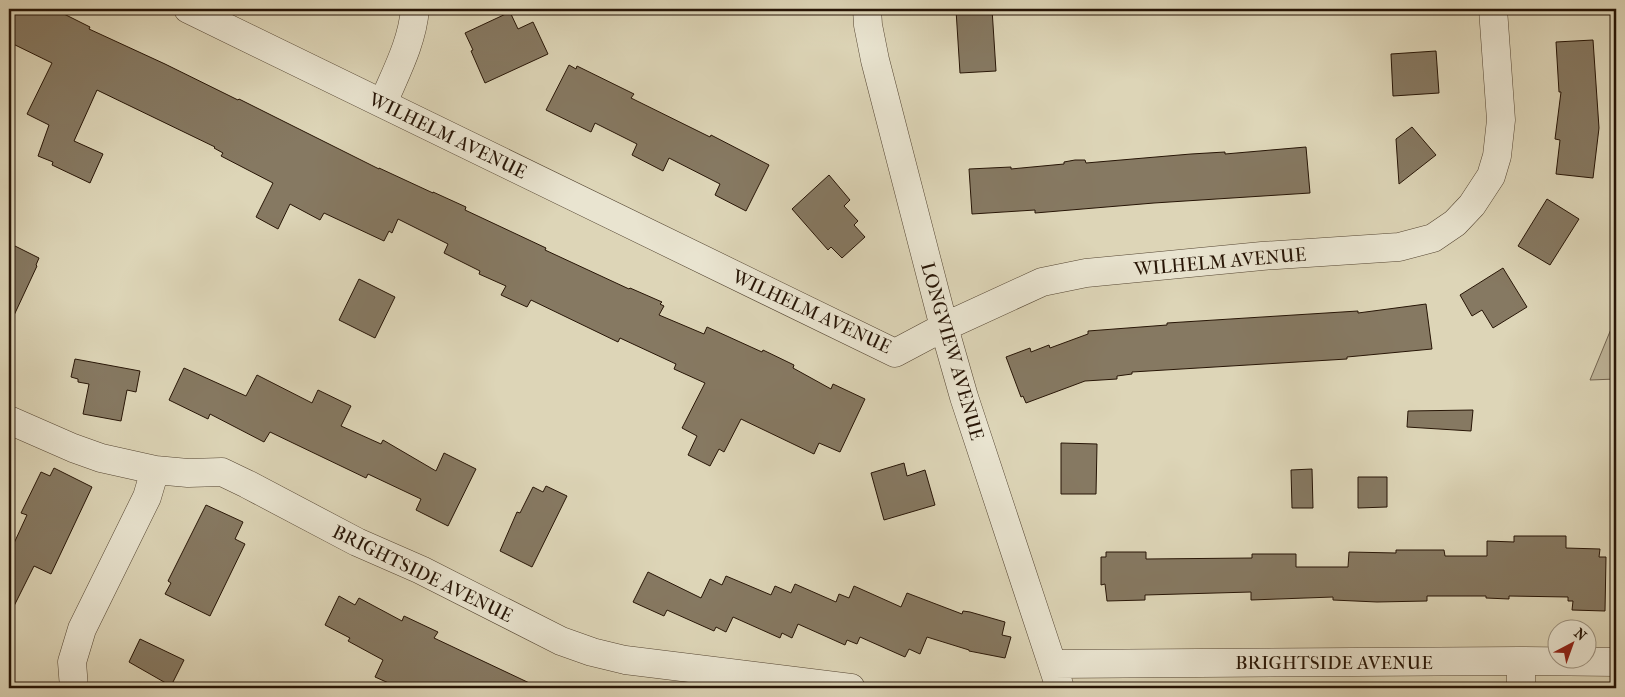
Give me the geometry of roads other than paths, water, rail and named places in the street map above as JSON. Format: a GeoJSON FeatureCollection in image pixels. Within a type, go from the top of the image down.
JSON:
{"type":"FeatureCollection","features":[{"type":"Feature","properties":{"kind":"street","name":"WILHELM AVENUE"},"geometry":{"type":"LineString","coordinates":[[188,9],[894,353],[944,327],[1042,282],[1086,273],[1262,256],[1399,248],[1434,238],[1455,223],[1472,205],[1490,176],[1497,156],[1502,120],[1493,9]]}},
{"type":"Feature","properties":{"kind":"street"},"geometry":{"type":"LineString","coordinates":[[383,103],[407,48],[414,24],[415,9]]}},
{"type":"Feature","properties":{"kind":"street","name":"LONGVIEW AVENUE"},"geometry":{"type":"LineString","coordinates":[[867,9],[875,60],[944,327],[972,422],[1056,676]]}},
{"type":"Feature","properties":{"kind":"street","name":"BRIGHTSIDE AVENUE"},"geometry":{"type":"LineString","coordinates":[[9,420],[101,458],[155,470],[188,473],[222,472],[357,542],[422,570],[560,641],[592,652],[624,660],[850,688]]}},
{"type":"Feature","properties":{"kind":"street"},"geometry":{"type":"LineString","coordinates":[[74,688],[72,662],[79,637],[147,497],[155,470]]}},
{"type":"Feature","properties":{"kind":"street"},"geometry":{"type":"LineString","coordinates":[[1521,661],[1521,688]]}},
{"type":"Feature","properties":{"kind":"street","name":"BRIGHTSIDE AVENUE"},"geometry":{"type":"LineString","coordinates":[[1056,676],[1521,661],[1616,662]]}}]}
